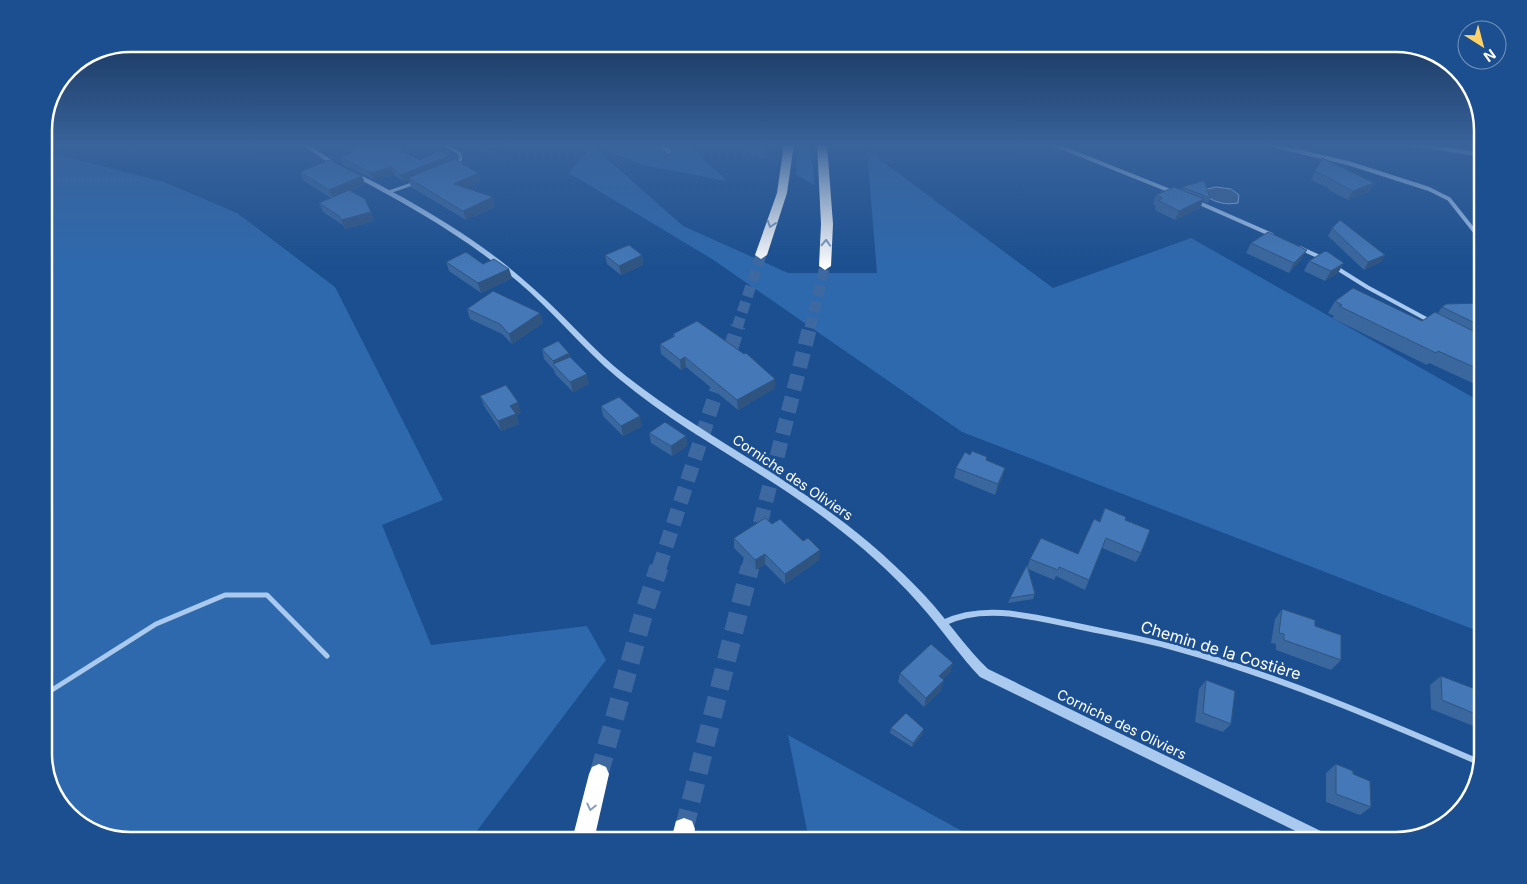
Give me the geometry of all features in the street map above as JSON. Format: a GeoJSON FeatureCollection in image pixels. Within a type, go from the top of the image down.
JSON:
{"type":"FeatureCollection","features":[{"type":"Feature","properties":{"kind":"highway"},"geometry":{"type":"LineString","coordinates":[[761,255],[783,185]]}},
{"type":"Feature","properties":{"kind":"highway"},"geometry":{"type":"LineString","coordinates":[[825,185],[827,219],[825,266]]}},
{"type":"Feature","properties":{"kind":"highway"},"geometry":{"type":"LineString","coordinates":[[585,832],[598,774]]}},
{"type":"Feature","properties":{"kind":"street","name":"Corniche des Oliviers"},"geometry":{"type":"LineString","coordinates":[[376,185],[417,209],[500,264],[526,284],[620,375],[664,409],[814,506],[840,525],[904,580],[943,623],[970,660],[992,677],[1311,832]]}},
{"type":"Feature","properties":{"kind":"street"},"geometry":{"type":"LineString","coordinates":[[1155,185],[1179,195]]}},
{"type":"Feature","properties":{"kind":"street"},"geometry":{"type":"LineString","coordinates":[[1417,185],[1429,189],[1453,203],[1474,230]]}},
{"type":"Feature","properties":{"kind":"street"},"geometry":{"type":"LineString","coordinates":[[1196,202],[1280,238]]}},
{"type":"Feature","properties":{"kind":"street"},"geometry":{"type":"LineString","coordinates":[[1297,247],[1324,259]]}},
{"type":"Feature","properties":{"kind":"street"},"geometry":{"type":"LineString","coordinates":[[1331,264],[1367,287],[1433,323]]}},
{"type":"Feature","properties":{"kind":"street","name":"Chemin de la Costière"},"geometry":{"type":"LineString","coordinates":[[943,623],[950,618],[981,613],[1026,616],[1189,651],[1307,691],[1474,760]]}},
{"type":"Feature","properties":{"kind":"lane"},"geometry":{"type":"LineString","coordinates":[[389,192],[407,185]]}},
{"type":"Feature","properties":{"kind":"lane"},"geometry":{"type":"LineString","coordinates":[[53,689],[156,624],[225,595],[267,595],[327,656]]}},
{"type":"Feature","properties":{"kind":"shaded area"},"geometry":{"type":"Polygon","coordinates":[[[53,185],[172,185],[237,213],[335,287],[443,500],[382,525],[431,645],[587,626],[606,660],[476,832],[130,832],[101,826],[75,809],[58,783],[53,759],[53,185]]]}},
{"type":"Feature","properties":{"kind":"shaded area"},"geometry":{"type":"Polygon","coordinates":[[[589,185],[637,185],[683,226],[788,273],[877,273],[870,185],[915,185],[1053,288],[1191,238],[1474,398],[1474,630],[962,432],[712,259],[589,185]]]}},
{"type":"Feature","properties":{"kind":"shaded area"},"geometry":{"type":"Polygon","coordinates":[[[1216,187],[1231,189],[1239,195],[1238,203],[1222,203],[1207,197],[1207,189],[1216,187]]]}},
{"type":"Feature","properties":{"kind":"shaded area"},"geometry":{"type":"Polygon","coordinates":[[[788,735],[964,832],[807,832],[788,735]]]}},
{"type":"Feature","properties":{"kind":"building"},"geometry":{"type":"Polygon","coordinates":[[[321,185],[340,185],[329,190],[321,185]]]}},
{"type":"Feature","properties":{"kind":"building"},"geometry":{"type":"Polygon","coordinates":[[[420,185],[458,185],[493,197],[463,211],[420,185]]]}},
{"type":"Feature","properties":{"kind":"building"},"geometry":{"type":"Polygon","coordinates":[[[1206,185],[1210,198],[1182,187],[1206,185]]]}},
{"type":"Feature","properties":{"kind":"building"},"geometry":{"type":"Polygon","coordinates":[[[1342,185],[1368,185],[1353,191],[1342,185]]]}},
{"type":"Feature","properties":{"kind":"building"},"geometry":{"type":"Polygon","coordinates":[[[1174,187],[1204,199],[1179,211],[1158,200],[1163,198],[1156,195],[1174,187]]]}},
{"type":"Feature","properties":{"kind":"building"},"geometry":{"type":"Polygon","coordinates":[[[349,190],[365,199],[371,212],[341,220],[339,216],[319,203],[349,190]]]}},
{"type":"Feature","properties":{"kind":"building"},"geometry":{"type":"Polygon","coordinates":[[[1340,220],[1385,255],[1368,262],[1332,228],[1340,220]]]}},
{"type":"Feature","properties":{"kind":"building"},"geometry":{"type":"Polygon","coordinates":[[[1268,232],[1307,250],[1294,263],[1251,243],[1268,232]]]}},
{"type":"Feature","properties":{"kind":"building"},"geometry":{"type":"Polygon","coordinates":[[[629,245],[642,255],[619,266],[605,255],[629,245]]]}},
{"type":"Feature","properties":{"kind":"building"},"geometry":{"type":"Polygon","coordinates":[[[1325,251],[1344,263],[1331,271],[1309,261],[1325,251]]]}},
{"type":"Feature","properties":{"kind":"building"},"geometry":{"type":"Polygon","coordinates":[[[466,252],[483,264],[494,259],[509,269],[478,283],[446,262],[466,252]]]}},
{"type":"Feature","properties":{"kind":"building"},"geometry":{"type":"Polygon","coordinates":[[[1353,288],[1422,321],[1435,312],[1474,332],[1474,367],[1438,351],[1436,353],[1339,306],[1342,305],[1335,301],[1353,288]]]}},
{"type":"Feature","properties":{"kind":"building"},"geometry":{"type":"Polygon","coordinates":[[[493,291],[540,313],[509,334],[500,324],[467,309],[493,291]]]}},
{"type":"Feature","properties":{"kind":"building"},"geometry":{"type":"Polygon","coordinates":[[[1474,303],[1474,323],[1442,307],[1446,304],[1474,303]]]}},
{"type":"Feature","properties":{"kind":"building"},"geometry":{"type":"Polygon","coordinates":[[[697,321],[744,354],[746,353],[775,379],[737,400],[685,357],[680,360],[660,344],[675,336],[673,334],[697,321]]]}},
{"type":"Feature","properties":{"kind":"building"},"geometry":{"type":"Polygon","coordinates":[[[558,341],[569,353],[553,361],[542,349],[558,341]]]}},
{"type":"Feature","properties":{"kind":"building"},"geometry":{"type":"Polygon","coordinates":[[[570,357],[587,374],[570,382],[553,364],[570,357]]]}},
{"type":"Feature","properties":{"kind":"building"},"geometry":{"type":"Polygon","coordinates":[[[506,385],[518,402],[510,406],[516,414],[498,421],[480,396],[506,385]]]}},
{"type":"Feature","properties":{"kind":"building"},"geometry":{"type":"Polygon","coordinates":[[[619,397],[640,416],[621,426],[601,406],[619,397]]]}},
{"type":"Feature","properties":{"kind":"building"},"geometry":{"type":"Polygon","coordinates":[[[665,422],[686,436],[671,446],[649,433],[665,422]]]}},
{"type":"Feature","properties":{"kind":"building"},"geometry":{"type":"Polygon","coordinates":[[[972,451],[987,457],[986,460],[1005,468],[998,484],[956,468],[965,452],[970,455],[972,451]]]}},
{"type":"Feature","properties":{"kind":"building"},"geometry":{"type":"Polygon","coordinates":[[[1105,508],[1126,517],[1125,520],[1150,530],[1141,553],[1106,538],[1089,580],[1059,567],[1058,570],[1030,559],[1041,538],[1078,554],[1094,519],[1100,522],[1105,508]]]}},
{"type":"Feature","properties":{"kind":"building"},"geometry":{"type":"Polygon","coordinates":[[[765,518],[772,524],[780,519],[803,541],[808,538],[820,550],[785,574],[765,554],[755,560],[734,538],[765,518]]]}},
{"type":"Feature","properties":{"kind":"building"},"geometry":{"type":"Polygon","coordinates":[[[1027,565],[1035,594],[1010,598],[1027,565]]]}},
{"type":"Feature","properties":{"kind":"building"},"geometry":{"type":"Polygon","coordinates":[[[1282,609],[1315,620],[1315,626],[1341,635],[1341,660],[1284,640],[1284,634],[1279,633],[1282,609]]]}},
{"type":"Feature","properties":{"kind":"building"},"geometry":{"type":"Polygon","coordinates":[[[931,644],[953,663],[939,676],[944,680],[926,698],[900,673],[931,644]]]}},
{"type":"Feature","properties":{"kind":"building"},"geometry":{"type":"Polygon","coordinates":[[[1441,676],[1474,689],[1474,713],[1442,700],[1441,676]]]}},
{"type":"Feature","properties":{"kind":"building"},"geometry":{"type":"Polygon","coordinates":[[[1206,680],[1235,691],[1231,724],[1203,713],[1206,680]]]}},
{"type":"Feature","properties":{"kind":"building"},"geometry":{"type":"Polygon","coordinates":[[[906,713],[924,729],[913,743],[891,728],[906,713]]]}},
{"type":"Feature","properties":{"kind":"building"},"geometry":{"type":"Polygon","coordinates":[[[1336,764],[1370,781],[1371,807],[1336,794],[1336,764]]]}},
{"type":"Feature","properties":{"kind":"tunnel"},"geometry":{"type":"LineString","coordinates":[[737,328],[761,255]]}},
{"type":"Feature","properties":{"kind":"tunnel"},"geometry":{"type":"LineString","coordinates":[[810,328],[825,266]]}},
{"type":"Feature","properties":{"kind":"tunnel"},"geometry":{"type":"LineString","coordinates":[[659,568],[738,326]]}},
{"type":"Feature","properties":{"kind":"tunnel"},"geometry":{"type":"LineString","coordinates":[[749,568],[810,326]]}},
{"type":"Feature","properties":{"kind":"tunnel"},"geometry":{"type":"LineString","coordinates":[[599,774],[643,616],[659,567]]}},
{"type":"Feature","properties":{"kind":"tunnel"},"geometry":{"type":"LineString","coordinates":[[684,829],[750,567]]}}]}
